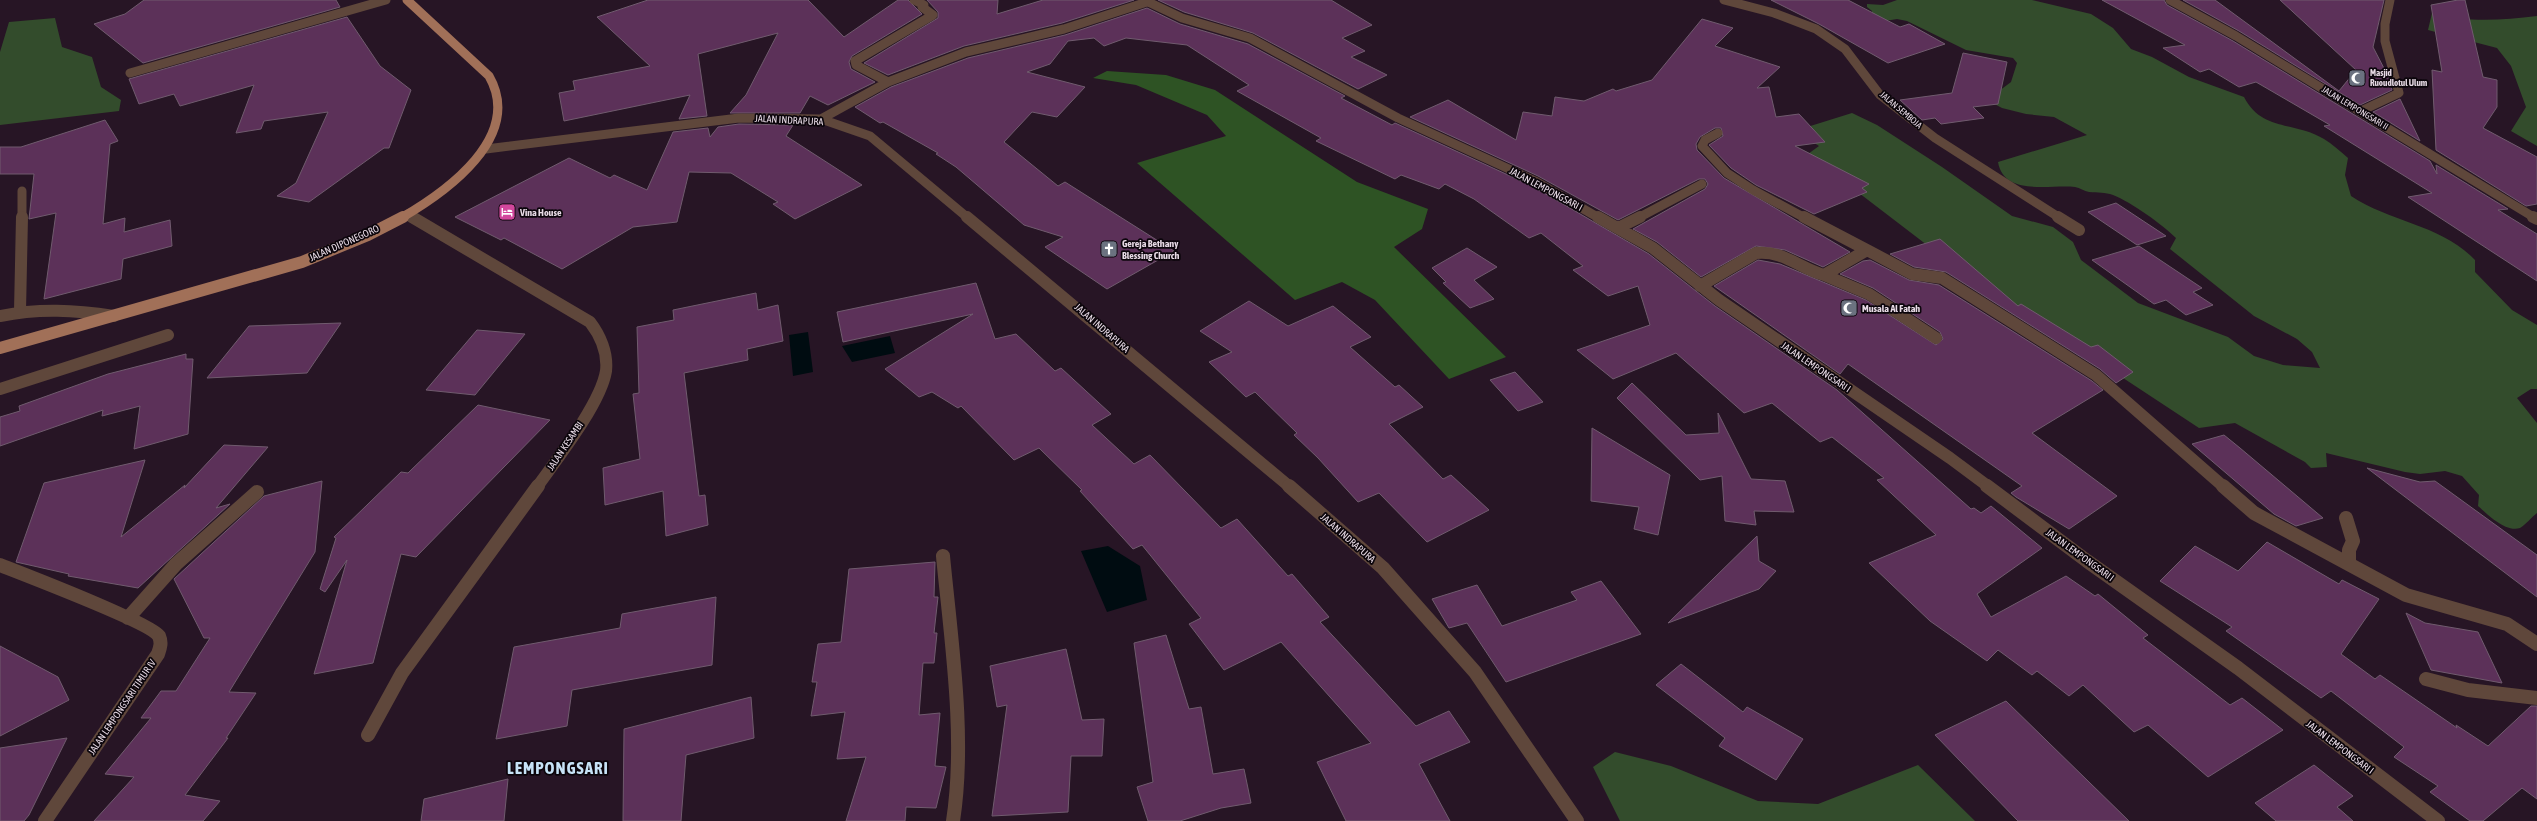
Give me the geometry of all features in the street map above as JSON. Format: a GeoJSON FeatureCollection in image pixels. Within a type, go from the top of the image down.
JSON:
{"type":"FeatureCollection","features":[{"type":"Feature","properties":{"kind":"main road","name":"JALAN DIPONEGORO"},"geometry":{"type":"LineString","coordinates":[[0,348],[302,262],[338,249],[408,214],[442,192],[486,149],[496,124],[494,84],[479,66],[407,0]]}},
{"type":"Feature","properties":{"kind":"street"},"geometry":{"type":"LineString","coordinates":[[130,73],[386,0]]}},
{"type":"Feature","properties":{"kind":"street"},"geometry":{"type":"LineString","coordinates":[[888,82],[856,65],[855,61],[933,15],[934,13],[922,7],[924,5],[914,0]]}},
{"type":"Feature","properties":{"kind":"street","name":"JALAN SEMBOJA"},"geometry":{"type":"LineString","coordinates":[[1724,0],[1774,14],[1816,29],[1845,49],[1880,94],[1935,138],[2079,230]]}},
{"type":"Feature","properties":{"kind":"street","name":"JALAN LEMPONGSARI II"},"geometry":{"type":"LineString","coordinates":[[2170,0],[2236,36],[2537,219]]}},
{"type":"Feature","properties":{"kind":"street"},"geometry":{"type":"LineString","coordinates":[[2361,111],[2399,93],[2389,61],[2385,24],[2391,9],[2390,0]]}},
{"type":"Feature","properties":{"kind":"street"},"geometry":{"type":"LineString","coordinates":[[821,119],[888,82],[966,52],[1064,29],[1145,1]]}},
{"type":"Feature","properties":{"kind":"street","name":"JALAN LEMPONGSARI I"},"geometry":{"type":"LineString","coordinates":[[1145,1],[1192,22],[1227,29],[1250,38],[1398,118],[1535,181],[1654,248],[1700,286],[1950,458],[2087,561],[2238,668],[2438,821]]}},
{"type":"Feature","properties":{"kind":"street","name":"JALAN INDRAPURA"},"geometry":{"type":"LineString","coordinates":[[486,149],[739,118],[821,119],[858,131],[882,144],[1223,429],[1382,568],[1475,672],[1577,821]]}},
{"type":"Feature","properties":{"kind":"street"},"geometry":{"type":"LineString","coordinates":[[1718,134],[1705,140],[1702,146],[1727,173],[1753,190],[1912,274],[1942,278],[1950,281],[2096,375],[2254,513],[2406,595],[2507,624],[2537,644]]}},
{"type":"Feature","properties":{"kind":"street"},"geometry":{"type":"LineString","coordinates":[[1618,228],[1702,184]]}},
{"type":"Feature","properties":{"kind":"street"},"geometry":{"type":"LineString","coordinates":[[20,311],[22,191]]}},
{"type":"Feature","properties":{"kind":"street","name":"JALAN KESAMBI"},"geometry":{"type":"LineString","coordinates":[[368,735],[402,673],[546,475],[595,401],[606,370],[601,337],[590,322],[408,214]]}},
{"type":"Feature","properties":{"kind":"street"},"geometry":{"type":"LineString","coordinates":[[1824,275],[1867,250]]}},
{"type":"Feature","properties":{"kind":"street"},"geometry":{"type":"LineString","coordinates":[[1700,286],[1756,253],[1775,251],[1810,272],[1824,275],[1869,294],[1936,338]]}},
{"type":"Feature","properties":{"kind":"street"},"geometry":{"type":"LineString","coordinates":[[0,316],[20,311],[74,309],[114,316]]}},
{"type":"Feature","properties":{"kind":"street"},"geometry":{"type":"LineString","coordinates":[[0,389],[168,335]]}},
{"type":"Feature","properties":{"kind":"street"},"geometry":{"type":"LineString","coordinates":[[128,618],[176,564],[257,492]]}},
{"type":"Feature","properties":{"kind":"street"},"geometry":{"type":"LineString","coordinates":[[2346,518],[2353,541],[2348,550],[2349,564]]}},
{"type":"Feature","properties":{"kind":"street"},"geometry":{"type":"LineString","coordinates":[[943,556],[955,678],[958,788],[953,821]]}},
{"type":"Feature","properties":{"kind":"street","name":"JALAN LEMPONGSARI TIMUR IV"},"geometry":{"type":"LineString","coordinates":[[0,565],[128,618],[158,635],[161,643],[158,654],[45,821]]}},
{"type":"Feature","properties":{"kind":"street"},"geometry":{"type":"LineString","coordinates":[[2426,679],[2441,685],[2473,692],[2537,698]]}},
{"type":"Feature","properties":{"kind":"green space"},"geometry":{"type":"Polygon","coordinates":[[[1897,0],[2032,0],[2091,14],[2113,28],[2131,49],[2152,57],[2189,77],[2244,97],[2251,108],[2260,116],[2270,121],[2313,133],[2324,139],[2348,158],[2345,175],[2351,196],[2382,212],[2432,231],[2462,248],[2475,260],[2475,272],[2512,310],[2537,325],[2537,389],[2531,389],[2517,398],[2537,423],[2537,513],[2520,528],[2509,528],[2497,522],[2478,506],[2479,495],[2462,476],[2445,471],[2420,474],[2405,472],[2326,453],[2327,467],[2311,468],[2305,462],[2235,423],[2199,428],[2032,318],[1923,242],[1808,154],[1819,146],[1808,139],[1804,128],[1852,113],[1877,125],[1942,167],[2012,216],[2053,227],[2073,242],[2081,260],[2138,303],[2228,337],[2254,356],[2283,365],[2320,368],[2312,352],[2297,339],[2254,316],[2170,249],[2176,238],[2129,203],[2110,194],[2089,192],[2075,187],[2030,186],[2009,180],[2002,173],[1998,162],[2087,135],[2054,117],[2026,114],[2002,108],[1987,100],[2011,82],[2017,63],[2013,58],[1966,50],[1907,21],[1897,19],[1879,22],[1872,11],[1867,7],[1867,4],[1883,5],[1897,0]]]}},
{"type":"Feature","properties":{"kind":"green space"},"geometry":{"type":"Polygon","coordinates":[[[2432,13],[2459,18],[2484,20],[2537,16],[2537,146],[2511,131],[2526,107],[2511,66],[2497,48],[2428,30],[2432,13]]]}},
{"type":"Feature","properties":{"kind":"green space"},"geometry":{"type":"Polygon","coordinates":[[[55,18],[62,47],[92,57],[101,87],[121,100],[119,111],[0,125],[0,52],[9,22],[55,18]]]}},
{"type":"Feature","properties":{"kind":"green space"},"geometry":{"type":"Polygon","coordinates":[[[1107,71],[1166,75],[1215,90],[1357,182],[1428,209],[1422,229],[1394,247],[1506,357],[1449,379],[1375,300],[1342,282],[1295,300],[1137,163],[1226,136],[1207,115],[1136,85],[1093,78],[1107,71]]]}},
{"type":"Feature","properties":{"kind":"green space"},"geometry":{"type":"Polygon","coordinates":[[[1615,752],[1671,766],[1758,801],[1818,804],[1918,765],[1975,821],[1620,821],[1593,767],[1615,752]]]}},
{"type":"Feature","properties":{"kind":"shaded area"},"geometry":{"type":"Polygon","coordinates":[[[808,332],[813,372],[793,376],[789,335],[808,332]]]}},
{"type":"Feature","properties":{"kind":"shaded area"},"geometry":{"type":"Polygon","coordinates":[[[890,336],[895,353],[852,362],[842,346],[890,336]]]}},
{"type":"Feature","properties":{"kind":"shaded area"},"geometry":{"type":"Polygon","coordinates":[[[1108,546],[1140,566],[1147,600],[1107,612],[1081,551],[1108,546]]]}},
{"type":"Feature","properties":{"kind":"building"},"geometry":{"type":"Polygon","coordinates":[[[144,0],[336,0],[340,7],[143,63],[94,24],[125,14],[144,0]]]}},
{"type":"Feature","properties":{"kind":"building"},"geometry":{"type":"Polygon","coordinates":[[[648,0],[808,0],[844,37],[898,0],[908,0],[922,14],[852,56],[849,62],[851,69],[875,82],[828,105],[810,96],[800,113],[730,113],[746,95],[778,33],[698,54],[707,116],[679,119],[690,95],[564,121],[559,93],[575,90],[573,81],[650,66],[597,17],[648,0]]]}},
{"type":"Feature","properties":{"kind":"building"},"geometry":{"type":"Polygon","coordinates":[[[927,0],[998,0],[997,14],[1043,0],[1134,0],[1062,23],[964,46],[888,75],[864,63],[938,18],[938,12],[927,0]]]}},
{"type":"Feature","properties":{"kind":"building"},"geometry":{"type":"Polygon","coordinates":[[[1158,0],[1331,0],[1372,25],[1342,38],[1365,51],[1351,57],[1387,75],[1358,89],[1253,33],[1184,12],[1158,0]]]}},
{"type":"Feature","properties":{"kind":"building"},"geometry":{"type":"Polygon","coordinates":[[[1771,0],[1848,0],[1900,27],[1909,24],[1945,44],[1888,63],[1819,24],[1771,0]]]}},
{"type":"Feature","properties":{"kind":"building"},"geometry":{"type":"Polygon","coordinates":[[[2102,0],[2164,0],[2167,5],[2233,41],[2430,161],[2437,174],[2436,165],[2508,209],[2498,210],[2537,234],[2537,281],[2408,197],[2432,193],[2324,126],[2330,125],[2256,82],[2239,87],[2209,69],[2200,72],[2163,48],[2185,45],[2102,0]]]}},
{"type":"Feature","properties":{"kind":"building"},"geometry":{"type":"Polygon","coordinates":[[[2183,0],[2215,0],[2339,91],[2356,70],[2280,0],[2384,0],[2373,47],[2389,78],[2392,90],[2360,105],[2239,31],[2183,0]]]}},
{"type":"Feature","properties":{"kind":"building"},"geometry":{"type":"Polygon","coordinates":[[[2465,0],[2483,77],[2497,80],[2497,107],[2483,128],[2537,157],[2537,204],[2526,206],[2436,150],[2432,70],[2442,72],[2431,5],[2465,0]]]}},
{"type":"Feature","properties":{"kind":"building"},"geometry":{"type":"Polygon","coordinates":[[[1147,8],[1180,24],[1248,44],[1345,96],[1341,98],[1392,125],[1395,123],[1532,186],[1649,254],[1715,306],[1837,390],[1971,509],[1974,508],[1981,513],[1991,506],[2042,548],[1977,594],[1991,617],[2066,576],[2095,596],[2098,594],[2148,635],[2143,638],[2230,705],[2242,698],[2283,730],[2208,777],[2148,725],[2134,732],[2083,685],[2069,696],[2037,671],[2032,675],[1998,650],[1987,661],[1930,621],[1869,563],[1936,535],[1877,480],[1884,478],[1832,437],[1820,442],[1772,403],[1744,413],[1676,353],[1613,379],[1577,350],[1650,325],[1638,286],[1608,296],[1573,270],[1583,266],[1541,233],[1529,238],[1474,199],[1445,184],[1439,189],[1401,175],[1395,179],[1316,141],[1321,138],[1237,91],[1249,85],[1187,45],[1126,38],[1104,46],[1094,38],[1068,41],[1050,64],[1027,72],[1085,87],[1057,117],[1032,112],[1004,142],[1058,186],[1065,182],[1174,251],[1107,289],[1045,247],[1063,237],[1024,225],[956,167],[936,154],[938,153],[883,122],[880,123],[855,107],[891,87],[968,58],[1065,35],[1147,8]]]}},
{"type":"Feature","properties":{"kind":"building"},"geometry":{"type":"Polygon","coordinates":[[[347,17],[380,66],[411,90],[389,148],[384,148],[309,202],[277,196],[296,183],[328,112],[264,121],[261,129],[236,133],[254,85],[180,106],[174,94],[139,104],[129,79],[347,17]]]}},
{"type":"Feature","properties":{"kind":"building"},"geometry":{"type":"Polygon","coordinates":[[[1702,19],[1733,28],[1715,46],[1780,67],[1757,88],[1769,87],[1776,117],[1799,114],[1825,142],[1795,146],[1869,184],[1862,188],[1867,192],[1814,214],[1756,185],[1731,168],[1709,145],[1723,136],[1721,128],[1715,128],[1700,137],[1696,144],[1697,150],[1724,178],[1850,252],[1823,267],[1785,250],[1756,246],[1701,277],[1657,242],[1633,229],[1705,189],[1708,184],[1705,179],[1699,179],[1618,220],[1538,176],[1410,117],[1448,100],[1516,140],[1523,112],[1552,116],[1555,97],[1584,101],[1613,89],[1616,91],[1652,80],[1702,19]]]}},
{"type":"Feature","properties":{"kind":"building"},"geometry":{"type":"Polygon","coordinates":[[[1963,53],[2007,62],[1998,104],[1973,107],[1984,118],[1941,124],[1935,118],[1922,120],[1900,100],[1952,93],[1963,53]]]}},
{"type":"Feature","properties":{"kind":"building"},"geometry":{"type":"Polygon","coordinates":[[[2400,99],[2420,141],[2373,112],[2400,99]]]}},
{"type":"Feature","properties":{"kind":"building"},"geometry":{"type":"Polygon","coordinates":[[[105,120],[118,141],[110,144],[103,224],[125,218],[124,232],[170,220],[172,246],[123,259],[121,279],[44,299],[56,213],[29,219],[34,174],[0,174],[0,147],[21,147],[105,120]]]}},
{"type":"Feature","properties":{"kind":"building"},"geometry":{"type":"Polygon","coordinates":[[[739,124],[793,125],[786,136],[862,185],[795,219],[773,204],[778,202],[731,173],[689,172],[677,222],[633,227],[562,269],[504,238],[501,240],[455,217],[569,158],[610,178],[614,175],[647,190],[673,132],[708,128],[710,137],[718,127],[739,124]]]}},
{"type":"Feature","properties":{"kind":"building"},"geometry":{"type":"Polygon","coordinates":[[[2116,203],[2166,236],[2137,245],[2088,212],[2116,203]]]}},
{"type":"Feature","properties":{"kind":"building"},"geometry":{"type":"Polygon","coordinates":[[[1940,239],[2018,306],[2021,304],[2091,347],[2098,345],[2133,372],[2116,383],[2100,369],[1946,272],[1914,267],[1890,254],[1940,239]]]}},
{"type":"Feature","properties":{"kind":"building"},"geometry":{"type":"Polygon","coordinates":[[[2139,246],[2202,288],[2193,292],[2213,305],[2186,315],[2166,300],[2154,304],[2092,260],[2139,246]]]}},
{"type":"Feature","properties":{"kind":"building"},"geometry":{"type":"Polygon","coordinates":[[[1467,248],[1497,267],[1474,280],[1494,299],[1470,308],[1443,283],[1446,282],[1432,268],[1467,248]]]}},
{"type":"Feature","properties":{"kind":"building"},"geometry":{"type":"Polygon","coordinates":[[[1758,260],[1780,264],[1866,300],[1936,345],[1943,339],[1940,332],[1873,288],[1840,274],[1863,261],[1870,260],[1909,280],[1939,285],[2092,381],[2103,390],[2032,433],[2117,496],[2069,529],[2016,497],[2011,493],[2022,486],[1848,364],[1840,374],[1714,286],[1758,260]]]}},
{"type":"Feature","properties":{"kind":"building"},"geometry":{"type":"Polygon","coordinates":[[[976,283],[995,339],[1016,334],[1055,371],[1061,368],[1111,414],[1092,425],[1134,464],[1150,455],[1221,528],[1237,519],[1288,576],[1292,574],[1329,617],[1320,622],[1416,726],[1449,711],[1470,742],[1419,764],[1450,821],[1346,821],[1317,762],[1371,743],[1281,642],[1224,670],[1189,624],[1201,618],[1142,545],[1133,549],[1080,491],[1082,490],[1039,448],[1014,460],[961,406],[958,408],[932,392],[919,397],[885,369],[973,314],[843,342],[837,312],[976,283]]]}},
{"type":"Feature","properties":{"kind":"building"},"geometry":{"type":"Polygon","coordinates":[[[756,293],[758,310],[778,305],[783,341],[747,349],[748,360],[684,373],[699,496],[705,495],[708,525],[666,536],[663,491],[605,505],[603,468],[640,459],[633,394],[639,393],[637,327],[674,320],[673,310],[756,293]]]}},
{"type":"Feature","properties":{"kind":"building"},"geometry":{"type":"Polygon","coordinates":[[[1249,301],[1288,326],[1333,306],[1371,337],[1350,347],[1395,387],[1399,385],[1423,407],[1389,424],[1443,479],[1451,475],[1489,510],[1427,542],[1379,493],[1358,502],[1318,458],[1294,435],[1297,433],[1255,392],[1246,397],[1209,362],[1232,352],[1200,331],[1249,301]]]}},
{"type":"Feature","properties":{"kind":"building"},"geometry":{"type":"Polygon","coordinates":[[[341,323],[307,373],[207,378],[249,326],[341,323]]]}},
{"type":"Feature","properties":{"kind":"building"},"geometry":{"type":"Polygon","coordinates":[[[477,330],[525,334],[475,395],[426,390],[477,330]]]}},
{"type":"Feature","properties":{"kind":"building"},"geometry":{"type":"Polygon","coordinates":[[[186,354],[186,359],[193,359],[188,434],[134,449],[140,406],[102,416],[103,410],[0,446],[0,417],[20,411],[19,406],[108,374],[186,354]]]}},
{"type":"Feature","properties":{"kind":"building"},"geometry":{"type":"Polygon","coordinates":[[[1515,372],[1543,402],[1518,411],[1490,380],[1515,372]]]}},
{"type":"Feature","properties":{"kind":"building"},"geometry":{"type":"Polygon","coordinates":[[[1632,383],[1686,435],[1719,433],[1718,413],[1751,479],[1785,481],[1794,512],[1754,511],[1756,525],[1725,521],[1722,476],[1700,480],[1617,398],[1632,383]]]}},
{"type":"Feature","properties":{"kind":"building"},"geometry":{"type":"Polygon","coordinates":[[[478,405],[550,420],[416,557],[401,554],[373,663],[314,674],[347,560],[325,592],[320,589],[336,538],[334,537],[401,472],[408,473],[478,405]]]}},
{"type":"Feature","properties":{"kind":"building"},"geometry":{"type":"Polygon","coordinates":[[[1592,428],[1670,475],[1658,535],[1634,529],[1639,507],[1591,501],[1592,428]]]}},
{"type":"Feature","properties":{"kind":"building"},"geometry":{"type":"Polygon","coordinates":[[[2224,435],[2323,518],[2296,526],[2274,514],[2192,444],[2224,435]]]}},
{"type":"Feature","properties":{"kind":"building"},"geometry":{"type":"Polygon","coordinates":[[[224,445],[268,447],[216,508],[230,504],[138,588],[68,576],[69,574],[16,562],[44,483],[145,460],[121,537],[185,485],[184,488],[224,445]]]}},
{"type":"Feature","properties":{"kind":"building"},"geometry":{"type":"Polygon","coordinates":[[[2367,468],[2420,482],[2435,481],[2537,555],[2537,597],[2367,468]]]}},
{"type":"Feature","properties":{"kind":"building"},"geometry":{"type":"Polygon","coordinates":[[[322,481],[315,552],[229,692],[256,693],[226,738],[228,738],[185,795],[220,801],[203,821],[94,821],[134,777],[105,774],[151,718],[141,718],[161,691],[176,691],[210,638],[204,638],[174,579],[264,496],[322,481]]]}},
{"type":"Feature","properties":{"kind":"building"},"geometry":{"type":"Polygon","coordinates":[[[1757,536],[1759,561],[1776,571],[1759,589],[1668,623],[1757,536]]]}},
{"type":"Feature","properties":{"kind":"building"},"geometry":{"type":"Polygon","coordinates":[[[2267,542],[2339,584],[2342,580],[2379,599],[2341,654],[2375,679],[2380,675],[2457,728],[2456,725],[2488,746],[2531,706],[2537,706],[2537,799],[2522,788],[2483,821],[2470,821],[2430,792],[2438,786],[2394,757],[2404,747],[2331,691],[2321,698],[2226,631],[2232,627],[2160,581],[2195,546],[2238,571],[2267,542]]]}},
{"type":"Feature","properties":{"kind":"building"},"geometry":{"type":"Polygon","coordinates":[[[935,562],[934,597],[938,597],[934,633],[937,633],[934,663],[923,663],[919,715],[940,713],[935,766],[946,767],[936,808],[906,807],[905,821],[846,821],[866,757],[837,759],[845,712],[811,716],[817,682],[812,682],[818,644],[841,642],[849,569],[935,562]]]}},
{"type":"Feature","properties":{"kind":"building"},"geometry":{"type":"Polygon","coordinates":[[[1601,581],[1641,634],[1506,682],[1467,623],[1449,628],[1432,599],[1477,585],[1502,626],[1577,600],[1571,592],[1601,581]]]}},
{"type":"Feature","properties":{"kind":"building"},"geometry":{"type":"Polygon","coordinates":[[[716,597],[712,665],[572,690],[567,726],[496,739],[514,647],[620,628],[622,614],[716,597]]]}},
{"type":"Feature","properties":{"kind":"building"},"geometry":{"type":"Polygon","coordinates":[[[2406,613],[2425,623],[2478,632],[2502,683],[2431,670],[2406,613]]]}},
{"type":"Feature","properties":{"kind":"building"},"geometry":{"type":"Polygon","coordinates":[[[1166,635],[1189,709],[1201,707],[1213,774],[1244,769],[1251,803],[1221,808],[1180,821],[1148,821],[1137,787],[1153,782],[1134,643],[1166,635]]]}},
{"type":"Feature","properties":{"kind":"building"},"geometry":{"type":"Polygon","coordinates":[[[0,646],[58,677],[69,700],[0,736],[0,646]]]}},
{"type":"Feature","properties":{"kind":"building"},"geometry":{"type":"Polygon","coordinates":[[[1066,649],[1082,720],[1104,719],[1102,756],[1071,756],[1068,812],[992,816],[1007,705],[997,707],[990,666],[1066,649]]]}},
{"type":"Feature","properties":{"kind":"building"},"geometry":{"type":"Polygon","coordinates":[[[1681,664],[1743,712],[1747,707],[1803,739],[1776,780],[1719,746],[1725,738],[1656,685],[1681,664]]]}},
{"type":"Feature","properties":{"kind":"building"},"geometry":{"type":"Polygon","coordinates":[[[751,697],[754,738],[686,755],[681,821],[623,821],[624,729],[751,697]]]}},
{"type":"Feature","properties":{"kind":"building"},"geometry":{"type":"Polygon","coordinates":[[[2006,701],[2129,821],[2018,821],[1935,735],[2006,701]]]}},
{"type":"Feature","properties":{"kind":"building"},"geometry":{"type":"Polygon","coordinates":[[[67,738],[29,815],[24,821],[0,821],[0,748],[67,738]]]}},
{"type":"Feature","properties":{"kind":"building"},"geometry":{"type":"Polygon","coordinates":[[[2314,765],[2353,796],[2337,807],[2353,821],[2276,821],[2255,803],[2314,765]]]}},
{"type":"Feature","properties":{"kind":"building"},"geometry":{"type":"Polygon","coordinates":[[[508,779],[504,821],[421,821],[424,799],[508,779]]]}},
{"type":"Feature","properties":{"kind":"place","name":"Masjid Ruoudlotul Ulum"},"geometry":{"type":"Point","coordinates":[2357,78]}},
{"type":"Feature","properties":{"kind":"place","name":"Vina House"},"geometry":{"type":"Point","coordinates":[507,212]}},
{"type":"Feature","properties":{"kind":"place","name":"Gereja Bethany Blessing Church"},"geometry":{"type":"Point","coordinates":[1109,249]}},
{"type":"Feature","properties":{"kind":"place","name":"Musala Al Fatah"},"geometry":{"type":"Point","coordinates":[1849,308]}},
{"type":"Feature","properties":{"kind":"district","name":"LEMPONGSARI"},"geometry":{"type":"Point","coordinates":[558,768]}}]}
